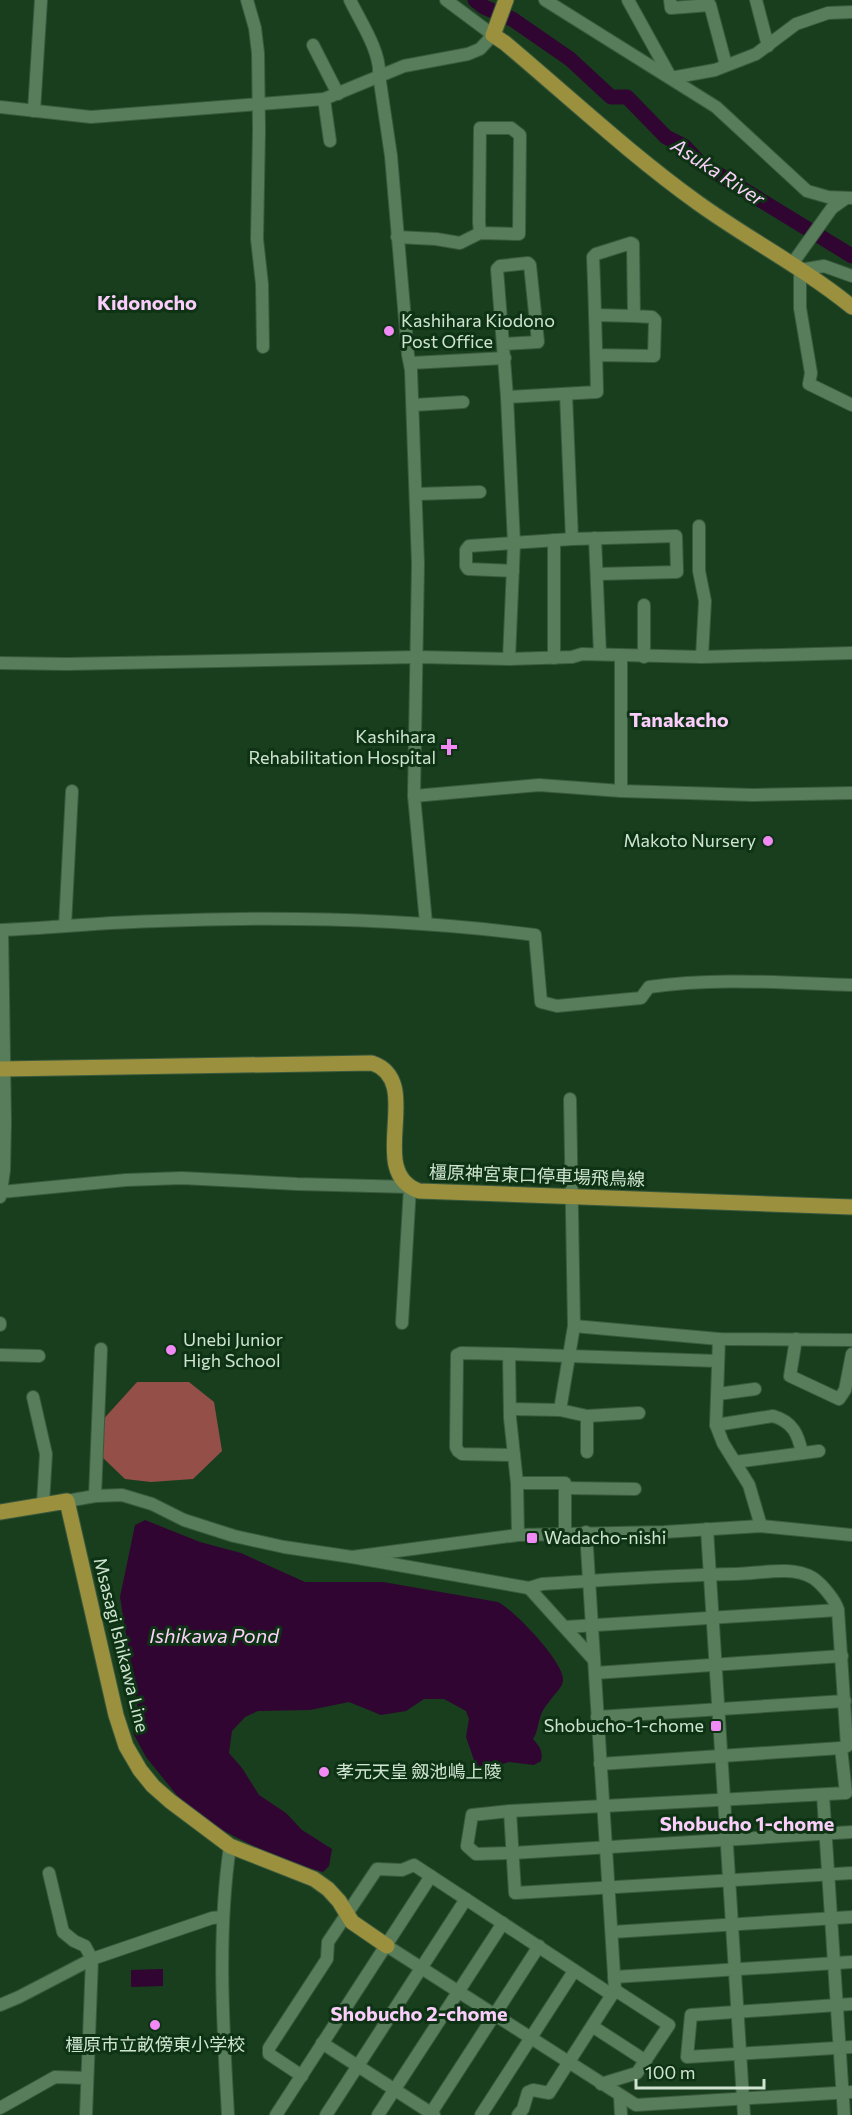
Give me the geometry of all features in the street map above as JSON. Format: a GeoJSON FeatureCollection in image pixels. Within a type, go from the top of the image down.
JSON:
{"type":"FeatureCollection","features":[{"type":"Feature","properties":{"kind":"main road"},"geometry":{"type":"LineString","coordinates":[[506,0],[496,30],[505,43],[696,202],[753,241],[796,264],[852,308]]}},
{"type":"Feature","properties":{"kind":"main road","name":"橿原神宮東口停車場飛鳥線"},"geometry":{"type":"LineString","coordinates":[[2,1069],[372,1063],[386,1071],[395,1084],[396,1161],[399,1176],[410,1187],[425,1192],[852,1207]]}},
{"type":"Feature","properties":{"kind":"main road"},"geometry":{"type":"LineString","coordinates":[[0,1512],[67,1501]]}},
{"type":"Feature","properties":{"kind":"main road","name":"Msasagi Ishikawa Line"},"geometry":{"type":"LineString","coordinates":[[67,1501],[106,1676],[126,1746],[140,1770],[170,1801],[230,1846],[314,1879],[339,1901],[351,1922],[387,1946]]}},
{"type":"Feature","properties":{"kind":"street"},"geometry":{"type":"LineString","coordinates":[[34,111],[41,0]]}},
{"type":"Feature","properties":{"kind":"street"},"geometry":{"type":"LineString","coordinates":[[247,0],[255,28],[258,53],[257,239],[262,284],[263,347]]}},
{"type":"Feature","properties":{"kind":"street"},"geometry":{"type":"LineString","coordinates":[[350,0],[370,40],[380,67],[379,75],[391,156],[408,355],[411,363],[417,494],[418,657],[414,796],[426,923]]}},
{"type":"Feature","properties":{"kind":"street"},"geometry":{"type":"LineString","coordinates":[[0,108],[91,117],[324,99],[404,66],[468,54],[480,49],[496,30],[446,0]]}},
{"type":"Feature","properties":{"kind":"street"},"geometry":{"type":"LineString","coordinates":[[544,0],[716,107],[820,203],[823,221]]}},
{"type":"Feature","properties":{"kind":"street"},"geometry":{"type":"LineString","coordinates":[[628,0],[671,78]]}},
{"type":"Feature","properties":{"kind":"street"},"geometry":{"type":"LineString","coordinates":[[670,0],[671,8],[710,5],[726,65]]}},
{"type":"Feature","properties":{"kind":"street"},"geometry":{"type":"LineString","coordinates":[[756,0],[768,46]]}},
{"type":"Feature","properties":{"kind":"street"},"geometry":{"type":"LineString","coordinates":[[671,78],[708,72],[756,54],[796,24],[828,13],[852,12]]}},
{"type":"Feature","properties":{"kind":"street"},"geometry":{"type":"LineString","coordinates":[[313,45],[338,94]]}},
{"type":"Feature","properties":{"kind":"street"},"geometry":{"type":"LineString","coordinates":[[324,99],[330,141]]}},
{"type":"Feature","properties":{"kind":"street"},"geometry":{"type":"LineString","coordinates":[[397,237],[460,243],[480,233],[519,234],[520,135],[511,128],[480,128],[478,222],[480,233]]}},
{"type":"Feature","properties":{"kind":"street"},"geometry":{"type":"LineString","coordinates":[[807,191],[828,197],[850,198]]}},
{"type":"Feature","properties":{"kind":"street"},"geometry":{"type":"LineString","coordinates":[[850,198],[837,203],[796,264],[800,308],[811,373],[809,384],[852,405]]}},
{"type":"Feature","properties":{"kind":"street"},"geometry":{"type":"LineString","coordinates":[[507,397],[597,392],[593,257],[631,243],[633,244],[634,316]]}},
{"type":"Feature","properties":{"kind":"street"},"geometry":{"type":"LineString","coordinates":[[504,344],[538,342],[528,263],[500,266],[497,269],[505,358],[514,543],[509,659]]}},
{"type":"Feature","properties":{"kind":"street"},"geometry":{"type":"LineString","coordinates":[[796,264],[824,266],[852,276]]}},
{"type":"Feature","properties":{"kind":"street"},"geometry":{"type":"LineString","coordinates":[[595,315],[652,317],[655,320],[654,356],[596,355]]}},
{"type":"Feature","properties":{"kind":"street"},"geometry":{"type":"LineString","coordinates":[[411,363],[505,358]]}},
{"type":"Feature","properties":{"kind":"street"},"geometry":{"type":"LineString","coordinates":[[566,394],[572,539]]}},
{"type":"Feature","properties":{"kind":"street"},"geometry":{"type":"LineString","coordinates":[[414,405],[463,402]]}},
{"type":"Feature","properties":{"kind":"street"},"geometry":{"type":"LineString","coordinates":[[417,494],[480,492]]}},
{"type":"Feature","properties":{"kind":"street"},"geometry":{"type":"LineString","coordinates":[[699,526],[699,571],[705,601],[702,657]]}},
{"type":"Feature","properties":{"kind":"street"},"geometry":{"type":"LineString","coordinates":[[513,571],[468,568],[466,550],[469,546],[554,540],[676,536],[677,572],[597,574]]}},
{"type":"Feature","properties":{"kind":"street"},"geometry":{"type":"LineString","coordinates":[[595,538],[600,654]]}},
{"type":"Feature","properties":{"kind":"street"},"geometry":{"type":"LineString","coordinates":[[554,540],[554,658]]}},
{"type":"Feature","properties":{"kind":"street"},"geometry":{"type":"LineString","coordinates":[[644,605],[644,657]]}},
{"type":"Feature","properties":{"kind":"street"},"geometry":{"type":"LineString","coordinates":[[0,663],[67,664],[418,657],[509,659],[600,654],[621,657],[702,657],[852,653]]}},
{"type":"Feature","properties":{"kind":"street"},"geometry":{"type":"LineString","coordinates":[[621,657],[621,791]]}},
{"type":"Feature","properties":{"kind":"street"},"geometry":{"type":"LineString","coordinates":[[414,796],[539,785],[621,791],[753,795],[852,793]]}},
{"type":"Feature","properties":{"kind":"street"},"geometry":{"type":"LineString","coordinates":[[65,926],[72,791]]}},
{"type":"Feature","properties":{"kind":"street"},"geometry":{"type":"LineString","coordinates":[[402,1323],[410,1187],[182,1178],[1,1189],[3,1122],[1,930],[157,921],[342,919],[426,923],[535,934],[541,1002],[557,1006],[641,998],[649,987],[674,984],[717,981],[852,985]]}},
{"type":"Feature","properties":{"kind":"street"},"geometry":{"type":"LineString","coordinates":[[560,1410],[574,1326],[570,1099]]}},
{"type":"Feature","properties":{"kind":"street"},"geometry":{"type":"LineString","coordinates":[[574,1326],[719,1339],[852,1340]]}},
{"type":"Feature","properties":{"kind":"street"},"geometry":{"type":"LineString","coordinates":[[719,1339],[717,1432],[749,1485],[761,1526]]}},
{"type":"Feature","properties":{"kind":"street"},"geometry":{"type":"LineString","coordinates":[[796,1339],[790,1376],[839,1399],[845,1390],[852,1354]]}},
{"type":"Feature","properties":{"kind":"street"},"geometry":{"type":"LineString","coordinates":[[95,1496],[100,1349]]}},
{"type":"Feature","properties":{"kind":"street"},"geometry":{"type":"LineString","coordinates":[[514,1455],[462,1454],[458,1451],[456,1447],[457,1355],[460,1353],[718,1361]]}},
{"type":"Feature","properties":{"kind":"street"},"geometry":{"type":"LineString","coordinates":[[509,1354],[510,1408],[519,1535]]}},
{"type":"Feature","properties":{"kind":"street"},"geometry":{"type":"LineString","coordinates":[[0,1355],[39,1356]]}},
{"type":"Feature","properties":{"kind":"street"},"geometry":{"type":"LineString","coordinates":[[718,1394],[755,1389]]}},
{"type":"Feature","properties":{"kind":"street"},"geometry":{"type":"LineString","coordinates":[[33,1397],[46,1454],[43,1504]]}},
{"type":"Feature","properties":{"kind":"street"},"geometry":{"type":"LineString","coordinates":[[510,1408],[560,1410],[587,1416],[639,1413]]}},
{"type":"Feature","properties":{"kind":"street"},"geometry":{"type":"LineString","coordinates":[[587,1416],[587,1452]]}},
{"type":"Feature","properties":{"kind":"street"},"geometry":{"type":"LineString","coordinates":[[716,1425],[773,1416],[780,1418],[794,1427],[799,1436],[802,1453]]}},
{"type":"Feature","properties":{"kind":"street"},"geometry":{"type":"LineString","coordinates":[[735,1462],[819,1451]]}},
{"type":"Feature","properties":{"kind":"street"},"geometry":{"type":"LineString","coordinates":[[517,1483],[564,1483],[565,1533]]}},
{"type":"Feature","properties":{"kind":"street"},"geometry":{"type":"LineString","coordinates":[[564,1488],[635,1488]]}},
{"type":"Feature","properties":{"kind":"street"},"geometry":{"type":"LineString","coordinates":[[67,1501],[95,1496],[122,1495],[152,1504],[184,1520],[265,1544],[529,1588],[542,1584],[772,1571],[793,1572],[813,1578],[836,1602],[842,1656],[847,1746],[600,1764]]}},
{"type":"Feature","properties":{"kind":"street"},"geometry":{"type":"LineString","coordinates":[[351,1557],[519,1535],[586,1532],[761,1526],[852,1535]]}},
{"type":"Feature","properties":{"kind":"street"},"geometry":{"type":"LineString","coordinates":[[707,1529],[744,2115]]}},
{"type":"Feature","properties":{"kind":"street"},"geometry":{"type":"LineString","coordinates":[[518,2115],[523,2109],[528,2092],[533,2090],[549,2093],[614,1987],[586,1532]]}},
{"type":"Feature","properties":{"kind":"street"},"geometry":{"type":"LineString","coordinates":[[529,1588],[594,1660]]}},
{"type":"Feature","properties":{"kind":"street"},"geometry":{"type":"LineString","coordinates":[[564,1627],[838,1610]]}},
{"type":"Feature","properties":{"kind":"street"},"geometry":{"type":"LineString","coordinates":[[595,1673],[842,1656]]}},
{"type":"Feature","properties":{"kind":"street"},"geometry":{"type":"LineString","coordinates":[[597,1717],[845,1701]]}},
{"type":"Feature","properties":{"kind":"street"},"geometry":{"type":"LineString","coordinates":[[841,1748],[846,1793],[472,1815],[467,1846],[476,1854],[513,1853],[852,1832]]}},
{"type":"Feature","properties":{"kind":"street"},"geometry":{"type":"LineString","coordinates":[[823,1795],[837,2005],[846,2048],[847,2093],[844,2115]]}},
{"type":"Feature","properties":{"kind":"street"},"geometry":{"type":"LineString","coordinates":[[510,1811],[515,1893],[852,1873]]}},
{"type":"Feature","properties":{"kind":"street"},"geometry":{"type":"LineString","coordinates":[[228,2115],[223,2022],[222,1917],[230,1846]]}},
{"type":"Feature","properties":{"kind":"street"},"geometry":{"type":"LineString","coordinates":[[302,2076],[269,2054],[269,2048],[327,1959],[328,1942],[377,1869],[402,1870],[414,1864],[574,1971],[614,1987],[669,2025],[637,2073],[601,2084]]}},
{"type":"Feature","properties":{"kind":"street"},"geometry":{"type":"LineString","coordinates":[[49,1873],[63,1932],[85,1946],[92,1959],[86,2115]]}},
{"type":"Feature","properties":{"kind":"street"},"geometry":{"type":"LineString","coordinates":[[276,2115],[431,1876]]}},
{"type":"Feature","properties":{"kind":"street"},"geometry":{"type":"LineString","coordinates":[[326,2115],[466,1899]]}},
{"type":"Feature","properties":{"kind":"street"},"geometry":{"type":"LineString","coordinates":[[0,2005],[92,1959],[212,1918],[222,1917]]}},
{"type":"Feature","properties":{"kind":"street"},"geometry":{"type":"LineString","coordinates":[[612,1932],[852,1917]]}},
{"type":"Feature","properties":{"kind":"street"},"geometry":{"type":"LineString","coordinates":[[378,2115],[503,1923]]}},
{"type":"Feature","properties":{"kind":"street"},"geometry":{"type":"LineString","coordinates":[[387,1946],[620,2097],[636,2105],[847,2093]]}},
{"type":"Feature","properties":{"kind":"street"},"geometry":{"type":"LineString","coordinates":[[322,2043],[433,2114],[539,1946]]}},
{"type":"Feature","properties":{"kind":"street"},"geometry":{"type":"LineString","coordinates":[[614,1987],[735,1969],[852,1962]]}},
{"type":"Feature","properties":{"kind":"street"},"geometry":{"type":"LineString","coordinates":[[481,2115],[574,1971]]}},
{"type":"Feature","properties":{"kind":"street"},"geometry":{"type":"LineString","coordinates":[[846,2048],[687,2057],[691,2015],[852,2004]]}},
{"type":"Feature","properties":{"kind":"street"},"geometry":{"type":"LineString","coordinates":[[592,2026],[646,2061]]}},
{"type":"Feature","properties":{"kind":"street"},"geometry":{"type":"LineString","coordinates":[[0,2108],[55,2077],[87,2078]]}},
{"type":"Feature","properties":{"kind":"street"},"geometry":{"type":"LineString","coordinates":[[620,2097],[621,2115]]}},
{"type":"Feature","properties":{"kind":"shaded area"},"geometry":{"type":"Polygon","coordinates":[[[137,1382],[189,1382],[214,1402],[222,1451],[193,1479],[151,1482],[125,1479],[100,1455],[100,1423],[137,1382]]]}},
{"type":"Feature","properties":{"kind":"water","name":"Ishikawa Pond"},"geometry":{"type":"Polygon","coordinates":[[[145,1520],[200,1542],[241,1553],[305,1582],[383,1582],[498,1602],[515,1615],[536,1637],[561,1671],[563,1682],[542,1712],[533,1739],[542,1754],[541,1761],[534,1765],[509,1762],[493,1767],[476,1766],[466,1737],[469,1719],[466,1711],[444,1699],[424,1699],[406,1711],[381,1715],[349,1702],[310,1710],[258,1711],[245,1717],[232,1731],[229,1753],[242,1768],[259,1795],[286,1813],[302,1830],[332,1849],[329,1866],[323,1872],[285,1862],[210,1824],[188,1809],[146,1757],[133,1733],[140,1723],[120,1597],[135,1525],[145,1520]]]}},
{"type":"Feature","properties":{"kind":"water"},"geometry":{"type":"Polygon","coordinates":[[[163,1969],[163,1986],[131,1987],[131,1970],[163,1969]]]}},
{"type":"Feature","properties":{"kind":"waterway","name":"Asuka River"},"geometry":{"type":"LineString","coordinates":[[475,0],[484,7],[512,19],[570,59],[611,97],[627,97],[666,137],[684,146],[700,163],[852,256]]}},
{"type":"Feature","properties":{"kind":"place","name":"Kashihara Kiodono Post Office"},"geometry":{"type":"Point","coordinates":[389,331]}},
{"type":"Feature","properties":{"kind":"place","name":"Kashihara Rehabilitation Hospital"},"geometry":{"type":"Point","coordinates":[449,747]}},
{"type":"Feature","properties":{"kind":"place","name":"Makoto Nursery"},"geometry":{"type":"Point","coordinates":[768,841]}},
{"type":"Feature","properties":{"kind":"place","name":"Unebi Junior High School"},"geometry":{"type":"Point","coordinates":[171,1350]}},
{"type":"Feature","properties":{"kind":"place","name":"Wadacho-nishi"},"geometry":{"type":"Point","coordinates":[532,1538]}},
{"type":"Feature","properties":{"kind":"place","name":"Shobucho-1-chome"},"geometry":{"type":"Point","coordinates":[716,1726]}},
{"type":"Feature","properties":{"kind":"place","name":"孝元天皇 劔池嶋上陵"},"geometry":{"type":"Point","coordinates":[324,1772]}},
{"type":"Feature","properties":{"kind":"place","name":"橿原市立畝傍東小学校"},"geometry":{"type":"Point","coordinates":[155,2025]}},
{"type":"Feature","properties":{"kind":"district","name":"Kidonocho"},"geometry":{"type":"Point","coordinates":[147,303]}},
{"type":"Feature","properties":{"kind":"district","name":"Tanakacho"},"geometry":{"type":"Point","coordinates":[679,720]}},
{"type":"Feature","properties":{"kind":"district","name":"Shobucho 1-chome"},"geometry":{"type":"Point","coordinates":[747,1824]}},
{"type":"Feature","properties":{"kind":"district","name":"Shobucho 2-chome"},"geometry":{"type":"Point","coordinates":[419,2014]}}]}
